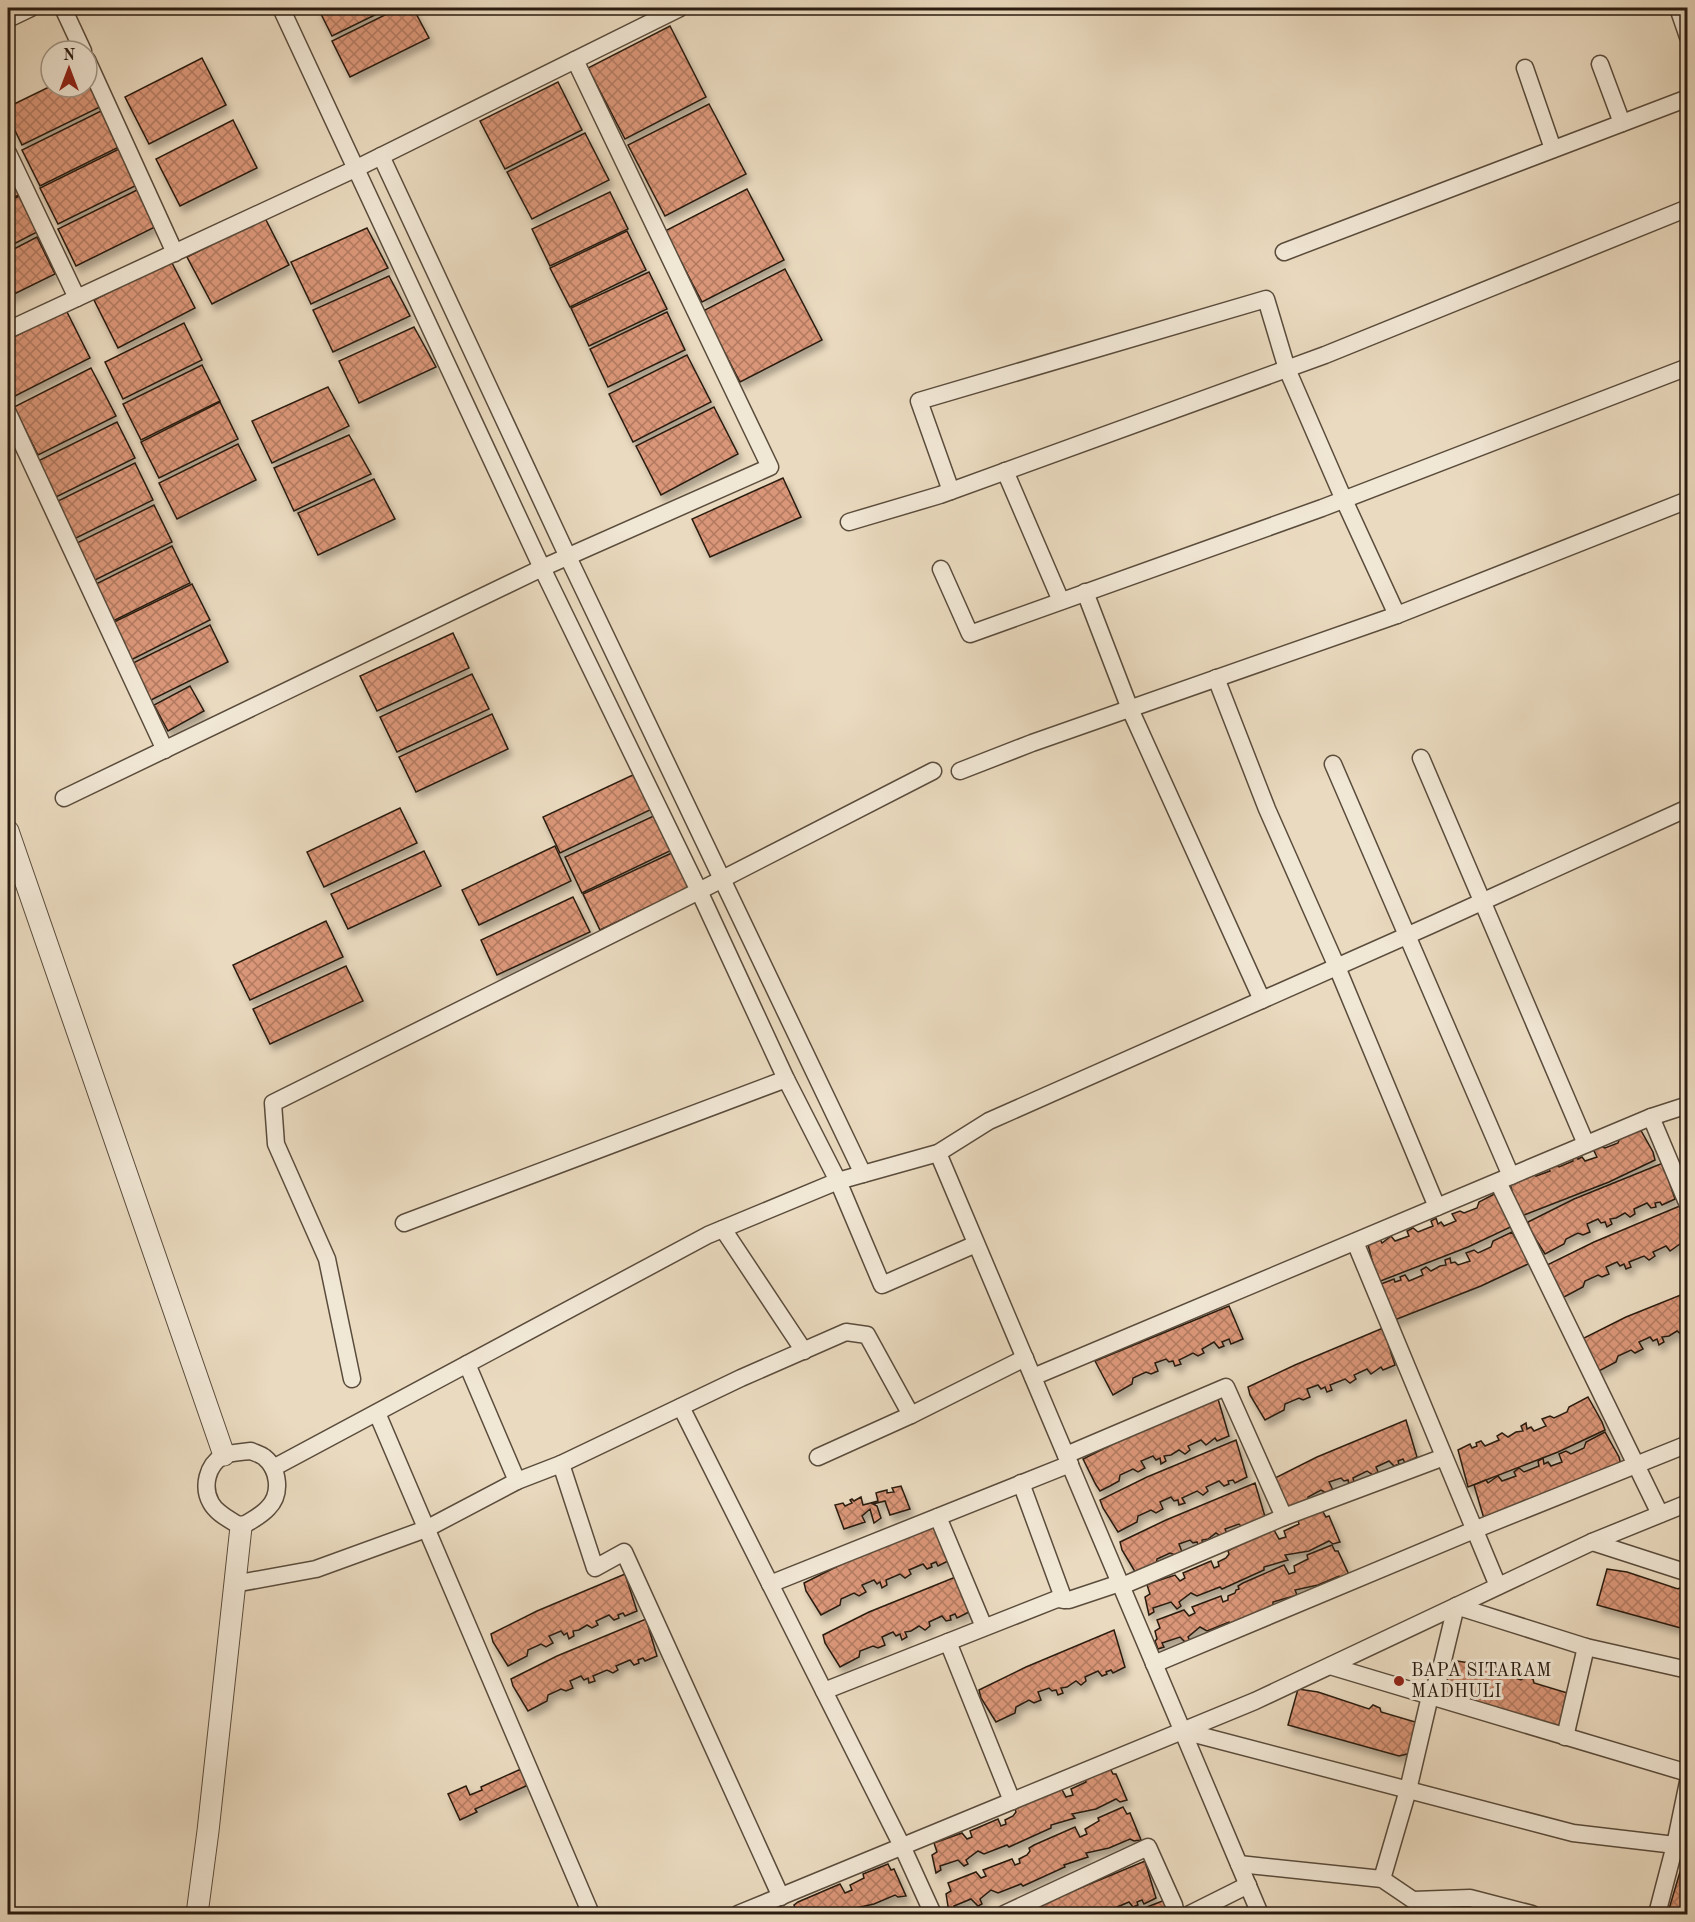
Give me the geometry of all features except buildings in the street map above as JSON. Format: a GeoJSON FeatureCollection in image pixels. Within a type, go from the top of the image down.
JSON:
{"type":"FeatureCollection","features":[{"type":"Feature","properties":{"kind":"street"},"geometry":{"type":"LineString","coordinates":[[8,19],[31,8]]}},
{"type":"Feature","properties":{"kind":"street"},"geometry":{"type":"LineString","coordinates":[[63,8],[77,39]]}},
{"type":"Feature","properties":{"kind":"street"},"geometry":{"type":"LineString","coordinates":[[281,8],[542,568],[699,891],[786,1079],[838,1181],[882,1285],[976,1244]]}},
{"type":"Feature","properties":{"kind":"street"},"geometry":{"type":"LineString","coordinates":[[8,330],[355,169],[680,8]]}},
{"type":"Feature","properties":{"kind":"street"},"geometry":{"type":"LineString","coordinates":[[1678,8],[1688,37]]}},
{"type":"Feature","properties":{"kind":"street"},"geometry":{"type":"LineString","coordinates":[[64,798],[542,568],[770,467],[575,60]]}},
{"type":"Feature","properties":{"kind":"street"},"geometry":{"type":"LineString","coordinates":[[1600,64],[1622,123]]}},
{"type":"Feature","properties":{"kind":"street"},"geometry":{"type":"LineString","coordinates":[[1525,68],[1553,149]]}},
{"type":"Feature","properties":{"kind":"street"},"geometry":{"type":"LineString","coordinates":[[99,86],[175,252]]}},
{"type":"Feature","properties":{"kind":"street"},"geometry":{"type":"LineString","coordinates":[[1284,252],[1688,98]]}},
{"type":"Feature","properties":{"kind":"street"},"geometry":{"type":"LineString","coordinates":[[8,153],[77,298]]}},
{"type":"Feature","properties":{"kind":"street"},"geometry":{"type":"LineString","coordinates":[[381,156],[568,557],[863,1174]]}},
{"type":"Feature","properties":{"kind":"street"},"geometry":{"type":"LineString","coordinates":[[849,522],[951,491],[1287,369],[1688,208]]}},
{"type":"Feature","properties":{"kind":"street"},"geometry":{"type":"LineString","coordinates":[[951,491],[919,401],[1266,299],[1287,369],[1397,615]]}},
{"type":"Feature","properties":{"kind":"street"},"geometry":{"type":"LineString","coordinates":[[941,569],[970,634],[1344,500],[1688,367]]}},
{"type":"Feature","properties":{"kind":"street"},"geometry":{"type":"LineString","coordinates":[[8,413],[165,750]]}},
{"type":"Feature","properties":{"kind":"street"},"geometry":{"type":"LineString","coordinates":[[1005,471],[1062,601]]}},
{"type":"Feature","properties":{"kind":"street"},"geometry":{"type":"LineString","coordinates":[[960,771],[1397,615],[1688,500]]}},
{"type":"Feature","properties":{"kind":"street"},"geometry":{"type":"LineString","coordinates":[[1085,592],[1130,709],[1262,1000]]}},
{"type":"Feature","properties":{"kind":"street"},"geometry":{"type":"LineString","coordinates":[[1216,678],[1267,809],[1337,967],[1437,1207]]}},
{"type":"Feature","properties":{"kind":"street"},"geometry":{"type":"LineString","coordinates":[[1421,758],[1586,1144]]}},
{"type":"Feature","properties":{"kind":"street"},"geometry":{"type":"LineString","coordinates":[[1333,764],[1409,935],[1504,1179],[1660,1514]]}},
{"type":"Feature","properties":{"kind":"street"},"geometry":{"type":"LineString","coordinates":[[352,1379],[327,1259],[276,1144],[273,1103],[723,879],[933,771]]}},
{"type":"Feature","properties":{"kind":"street"},"geometry":{"type":"LineString","coordinates":[[273,1468],[723,1229],[838,1181],[938,1153],[989,1121],[1409,935],[1688,808]]}},
{"type":"Feature","properties":{"kind":"street"},"geometry":{"type":"LineString","coordinates":[[8,831],[224,1455]]}},
{"type":"Feature","properties":{"kind":"street"},"geometry":{"type":"LineString","coordinates":[[404,1223],[786,1079]]}},
{"type":"Feature","properties":{"kind":"street"},"geometry":{"type":"LineString","coordinates":[[1033,1377],[1651,1117],[1688,1105]]}},
{"type":"Feature","properties":{"kind":"street"},"geometry":{"type":"LineString","coordinates":[[1651,1117],[1688,1205]]}},
{"type":"Feature","properties":{"kind":"street"},"geometry":{"type":"LineString","coordinates":[[938,1153],[1260,1914]]}},
{"type":"Feature","properties":{"kind":"street"},"geometry":{"type":"LineString","coordinates":[[723,1229],[804,1351]]}},
{"type":"Feature","properties":{"kind":"street"},"geometry":{"type":"LineString","coordinates":[[1355,1242],[1498,1586]]}},
{"type":"Feature","properties":{"kind":"street"},"geometry":{"type":"LineString","coordinates":[[234,1584],[316,1569],[426,1529],[518,1482],[846,1332],[867,1335],[911,1415]]}},
{"type":"Feature","properties":{"kind":"street"},"geometry":{"type":"LineString","coordinates":[[818,1457],[911,1415],[1025,1358]]}},
{"type":"Feature","properties":{"kind":"street"},"geometry":{"type":"LineString","coordinates":[[467,1364],[518,1482]]}},
{"type":"Feature","properties":{"kind":"street"},"geometry":{"type":"LineString","coordinates":[[770,1584],[1021,1484],[1068,1459],[1226,1388],[1284,1517]]}},
{"type":"Feature","properties":{"kind":"street"},"geometry":{"type":"LineString","coordinates":[[681,1407],[902,1846],[933,1914]]}},
{"type":"Feature","properties":{"kind":"street"},"geometry":{"type":"LineString","coordinates":[[377,1413],[591,1914]]}},
{"type":"Feature","properties":{"kind":"street"},"geometry":{"type":"LineString","coordinates":[[1154,1664],[1688,1443]]}},
{"type":"Feature","properties":{"kind":"street"},"geometry":{"type":"LineString","coordinates":[[197,1914],[241,1527],[270,1506],[276,1494],[277,1480],[273,1468],[263,1457],[251,1451],[224,1455],[214,1464],[208,1476],[207,1490],[211,1503],[220,1513],[241,1527]]}},
{"type":"Feature","properties":{"kind":"street"},"geometry":{"type":"LineString","coordinates":[[824,1691],[1057,1599],[1069,1600],[1121,1585],[1284,1517],[1444,1457]]}},
{"type":"Feature","properties":{"kind":"street"},"geometry":{"type":"LineString","coordinates":[[561,1464],[595,1568],[624,1552],[781,1897]]}},
{"type":"Feature","properties":{"kind":"street"},"geometry":{"type":"LineString","coordinates":[[1021,1484],[1064,1600]]}},
{"type":"Feature","properties":{"kind":"street"},"geometry":{"type":"LineString","coordinates":[[738,1914],[1255,1701],[1592,1542],[1688,1503]]}},
{"type":"Feature","properties":{"kind":"street"},"geometry":{"type":"LineString","coordinates":[[938,1517],[984,1628]]}},
{"type":"Feature","properties":{"kind":"street"},"geometry":{"type":"LineString","coordinates":[[1592,1542],[1688,1573]]}},
{"type":"Feature","properties":{"kind":"street"},"geometry":{"type":"LineString","coordinates":[[1456,1606],[1586,1647],[1688,1670]]}},
{"type":"Feature","properties":{"kind":"street"},"geometry":{"type":"LineString","coordinates":[[1382,1879],[1408,1790],[1430,1696],[1439,1677],[1456,1606]]}},
{"type":"Feature","properties":{"kind":"street"},"geometry":{"type":"LineString","coordinates":[[948,1642],[1012,1801]]}},
{"type":"Feature","properties":{"kind":"street"},"geometry":{"type":"LineString","coordinates":[[1565,1737],[1586,1647]]}},
{"type":"Feature","properties":{"kind":"street"},"geometry":{"type":"LineString","coordinates":[[1330,1666],[1688,1773]]}},
{"type":"Feature","properties":{"kind":"street"},"geometry":{"type":"LineString","coordinates":[[1183,1731],[1573,1833],[1681,1847]]}},
{"type":"Feature","properties":{"kind":"street"},"geometry":{"type":"LineString","coordinates":[[1657,1914],[1681,1847],[1688,1782]]}},
{"type":"Feature","properties":{"kind":"street"},"geometry":{"type":"LineString","coordinates":[[1004,1914],[1148,1847],[1176,1914]]}},
{"type":"Feature","properties":{"kind":"street"},"geometry":{"type":"LineString","coordinates":[[1239,1864],[1382,1879],[1413,1900],[1470,1898],[1532,1914]]}},
{"type":"Feature","properties":{"kind":"street"},"geometry":{"type":"LineString","coordinates":[[1190,1914],[1248,1885]]}},
{"type":"Feature","properties":{"kind":"place","name":"BAPA SITARAM MADHULI"},"geometry":{"type":"Point","coordinates":[1399,1681]}}]}
